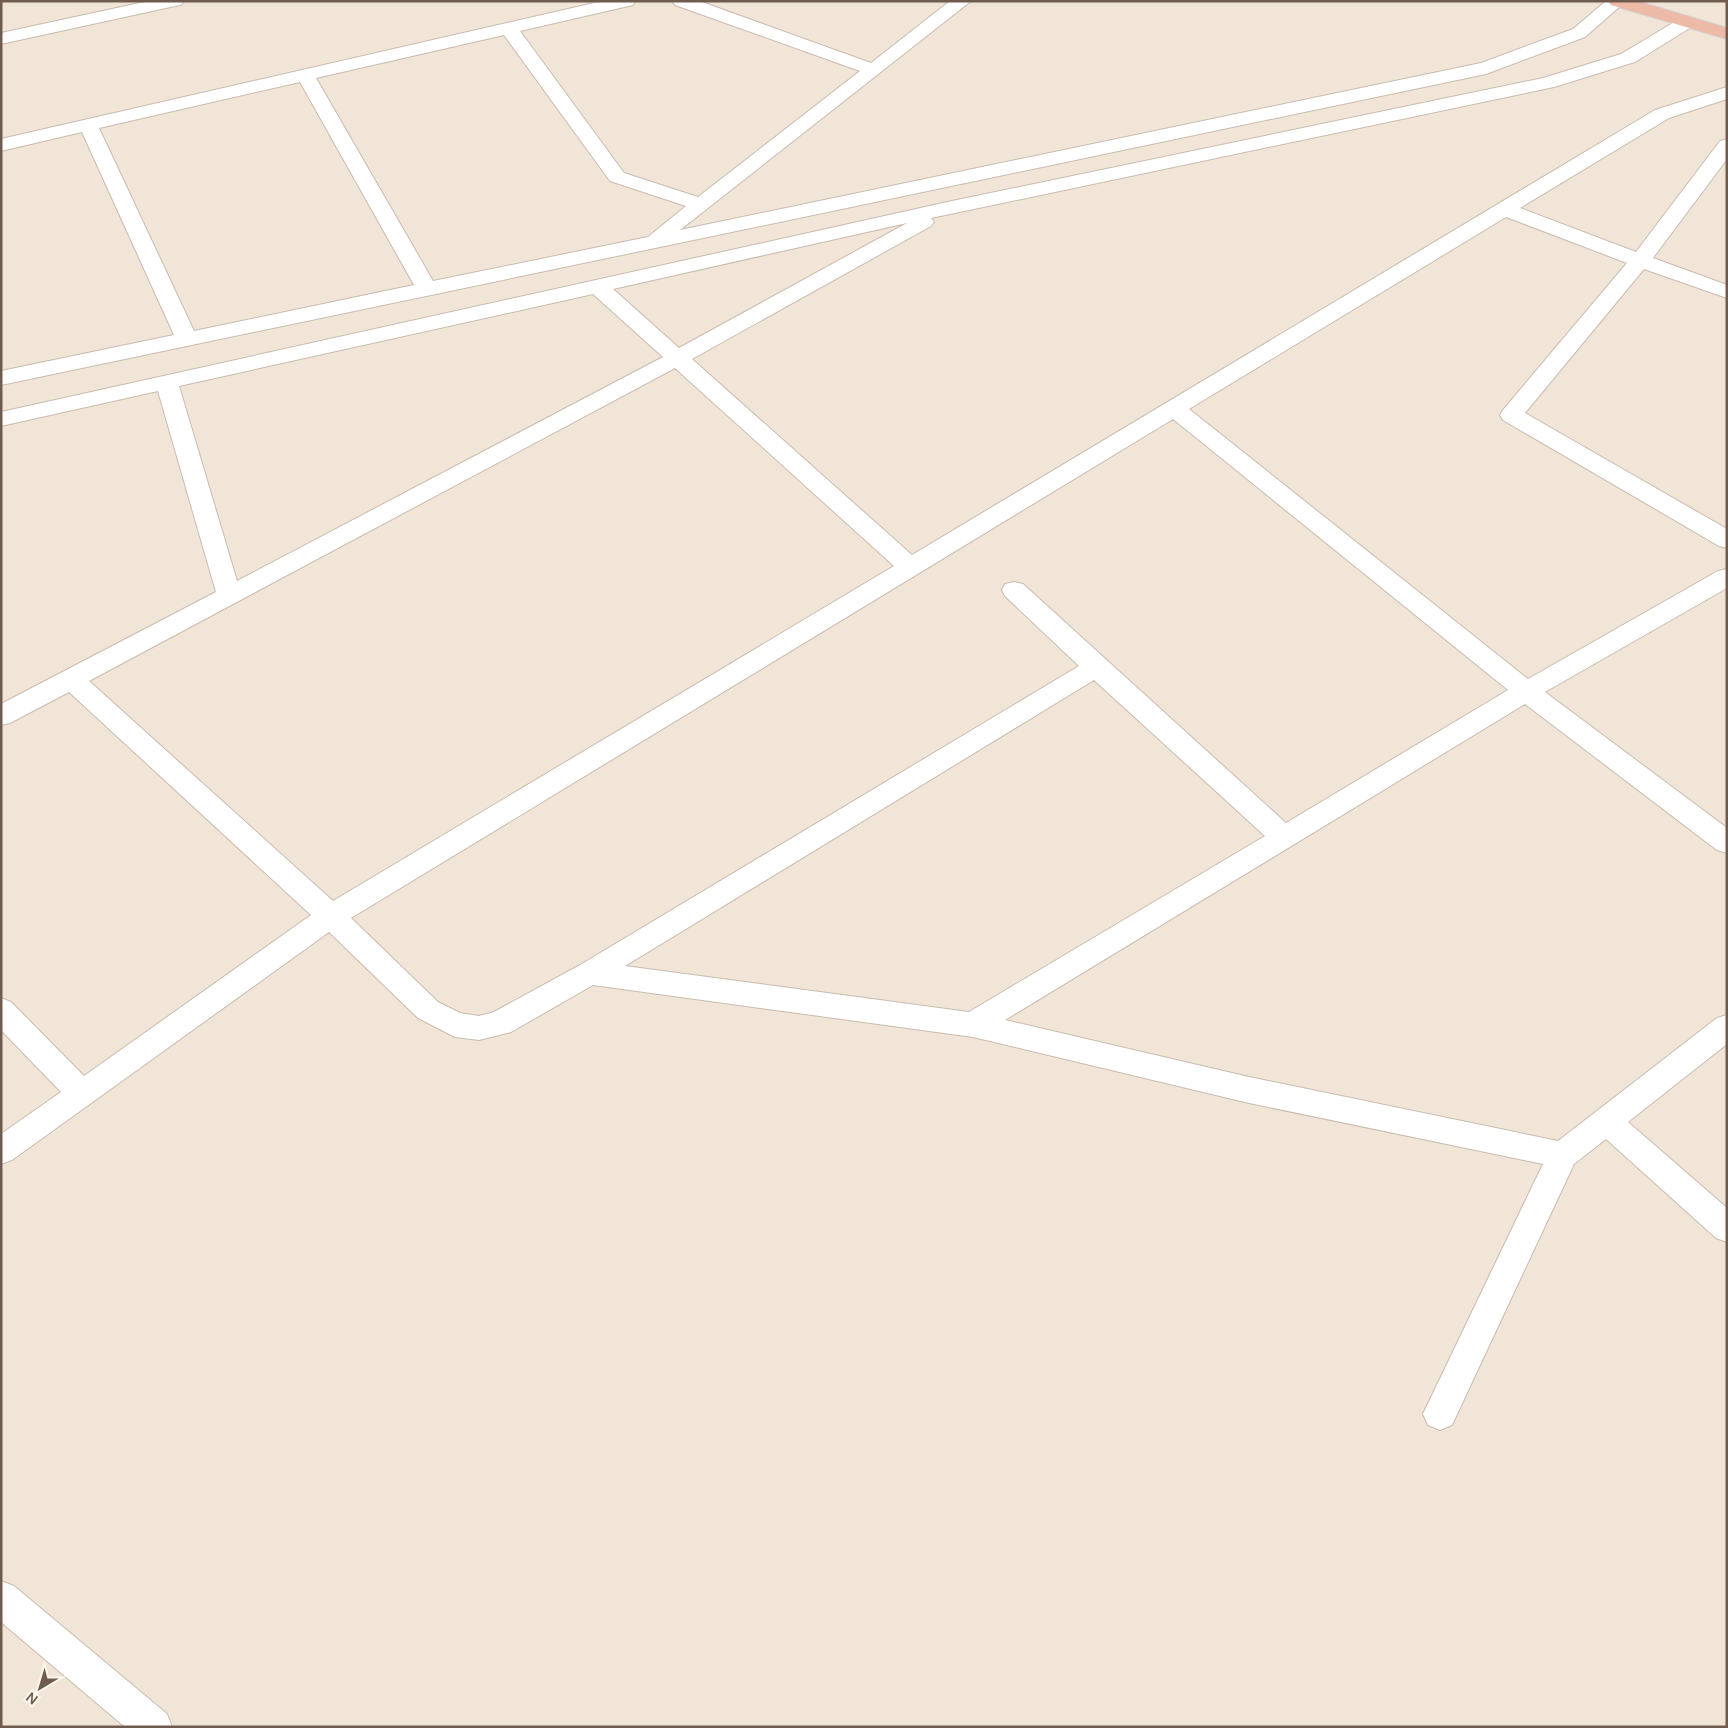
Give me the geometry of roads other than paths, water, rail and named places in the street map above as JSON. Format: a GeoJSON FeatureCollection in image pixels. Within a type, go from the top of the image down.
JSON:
{"type":"FeatureCollection","features":[{"type":"Feature","properties":{"kind":"highway"},"geometry":{"type":"LineString","coordinates":[[1623,3],[1727,34]]}},
{"type":"Feature","properties":{"kind":"street"},"geometry":{"type":"LineString","coordinates":[[1,39],[135,5],[175,1]]}},
{"type":"Feature","properties":{"kind":"street"},"geometry":{"type":"LineString","coordinates":[[1,145],[627,1]]}},
{"type":"Feature","properties":{"kind":"street"},"geometry":{"type":"LineString","coordinates":[[652,242],[962,1]]}},
{"type":"Feature","properties":{"kind":"street"},"geometry":{"type":"LineString","coordinates":[[692,3],[874,70]]}},
{"type":"Feature","properties":{"kind":"street"},"geometry":{"type":"LineString","coordinates":[[1,378],[1486,68],[1579,33],[1623,3]]}},
{"type":"Feature","properties":{"kind":"street"},"geometry":{"type":"LineString","coordinates":[[1,419],[952,207],[1547,83],[1628,58],[1687,22]]}},
{"type":"Feature","properties":{"kind":"street"},"geometry":{"type":"LineString","coordinates":[[508,28],[617,177],[700,204]]}},
{"type":"Feature","properties":{"kind":"street"},"geometry":{"type":"LineString","coordinates":[[305,75],[427,289]]}},
{"type":"Feature","properties":{"kind":"street"},"geometry":{"type":"LineString","coordinates":[[1,1150],[330,916],[1662,114],[1727,93]]}},
{"type":"Feature","properties":{"kind":"street"},"geometry":{"type":"LineString","coordinates":[[88,125],[187,339]]}},
{"type":"Feature","properties":{"kind":"street"},"geometry":{"type":"LineString","coordinates":[[1727,144],[1640,261],[1511,415],[1727,540]]}},
{"type":"Feature","properties":{"kind":"street"},"geometry":{"type":"LineString","coordinates":[[1,716],[678,358],[952,207]]}},
{"type":"Feature","properties":{"kind":"street"},"geometry":{"type":"LineString","coordinates":[[1504,209],[1727,292]]}},
{"type":"Feature","properties":{"kind":"street"},"geometry":{"type":"LineString","coordinates":[[597,286],[910,567]]}},
{"type":"Feature","properties":{"kind":"street"},"geometry":{"type":"LineString","coordinates":[[167,382],[229,596]]}},
{"type":"Feature","properties":{"kind":"street"},"geometry":{"type":"LineString","coordinates":[[1174,408],[1526,691],[1727,842]]}},
{"type":"Feature","properties":{"kind":"street"},"geometry":{"type":"LineString","coordinates":[[973,1025],[1526,691],[1727,577]]}},
{"type":"Feature","properties":{"kind":"street"},"geometry":{"type":"LineString","coordinates":[[1014,590],[1284,837]]}},
{"type":"Feature","properties":{"kind":"street"},"geometry":{"type":"LineString","coordinates":[[72,680],[330,916],[428,1010],[455,1025],[479,1028],[501,1023],[590,973],[1096,667]]}},
{"type":"Feature","properties":{"kind":"street"},"geometry":{"type":"LineString","coordinates":[[590,973],[973,1025],[1249,1090],[1563,1155]]}},
{"type":"Feature","properties":{"kind":"street"},"geometry":{"type":"LineString","coordinates":[[1,1010],[81,1094]]}},
{"type":"Feature","properties":{"kind":"street"},"geometry":{"type":"LineString","coordinates":[[1440,1414],[1563,1155],[1727,1027]]}},
{"type":"Feature","properties":{"kind":"street"},"geometry":{"type":"LineString","coordinates":[[1606,1121],[1727,1228]]}},
{"type":"Feature","properties":{"kind":"street"},"geometry":{"type":"LineString","coordinates":[[1,1599],[154,1727]]}}]}
